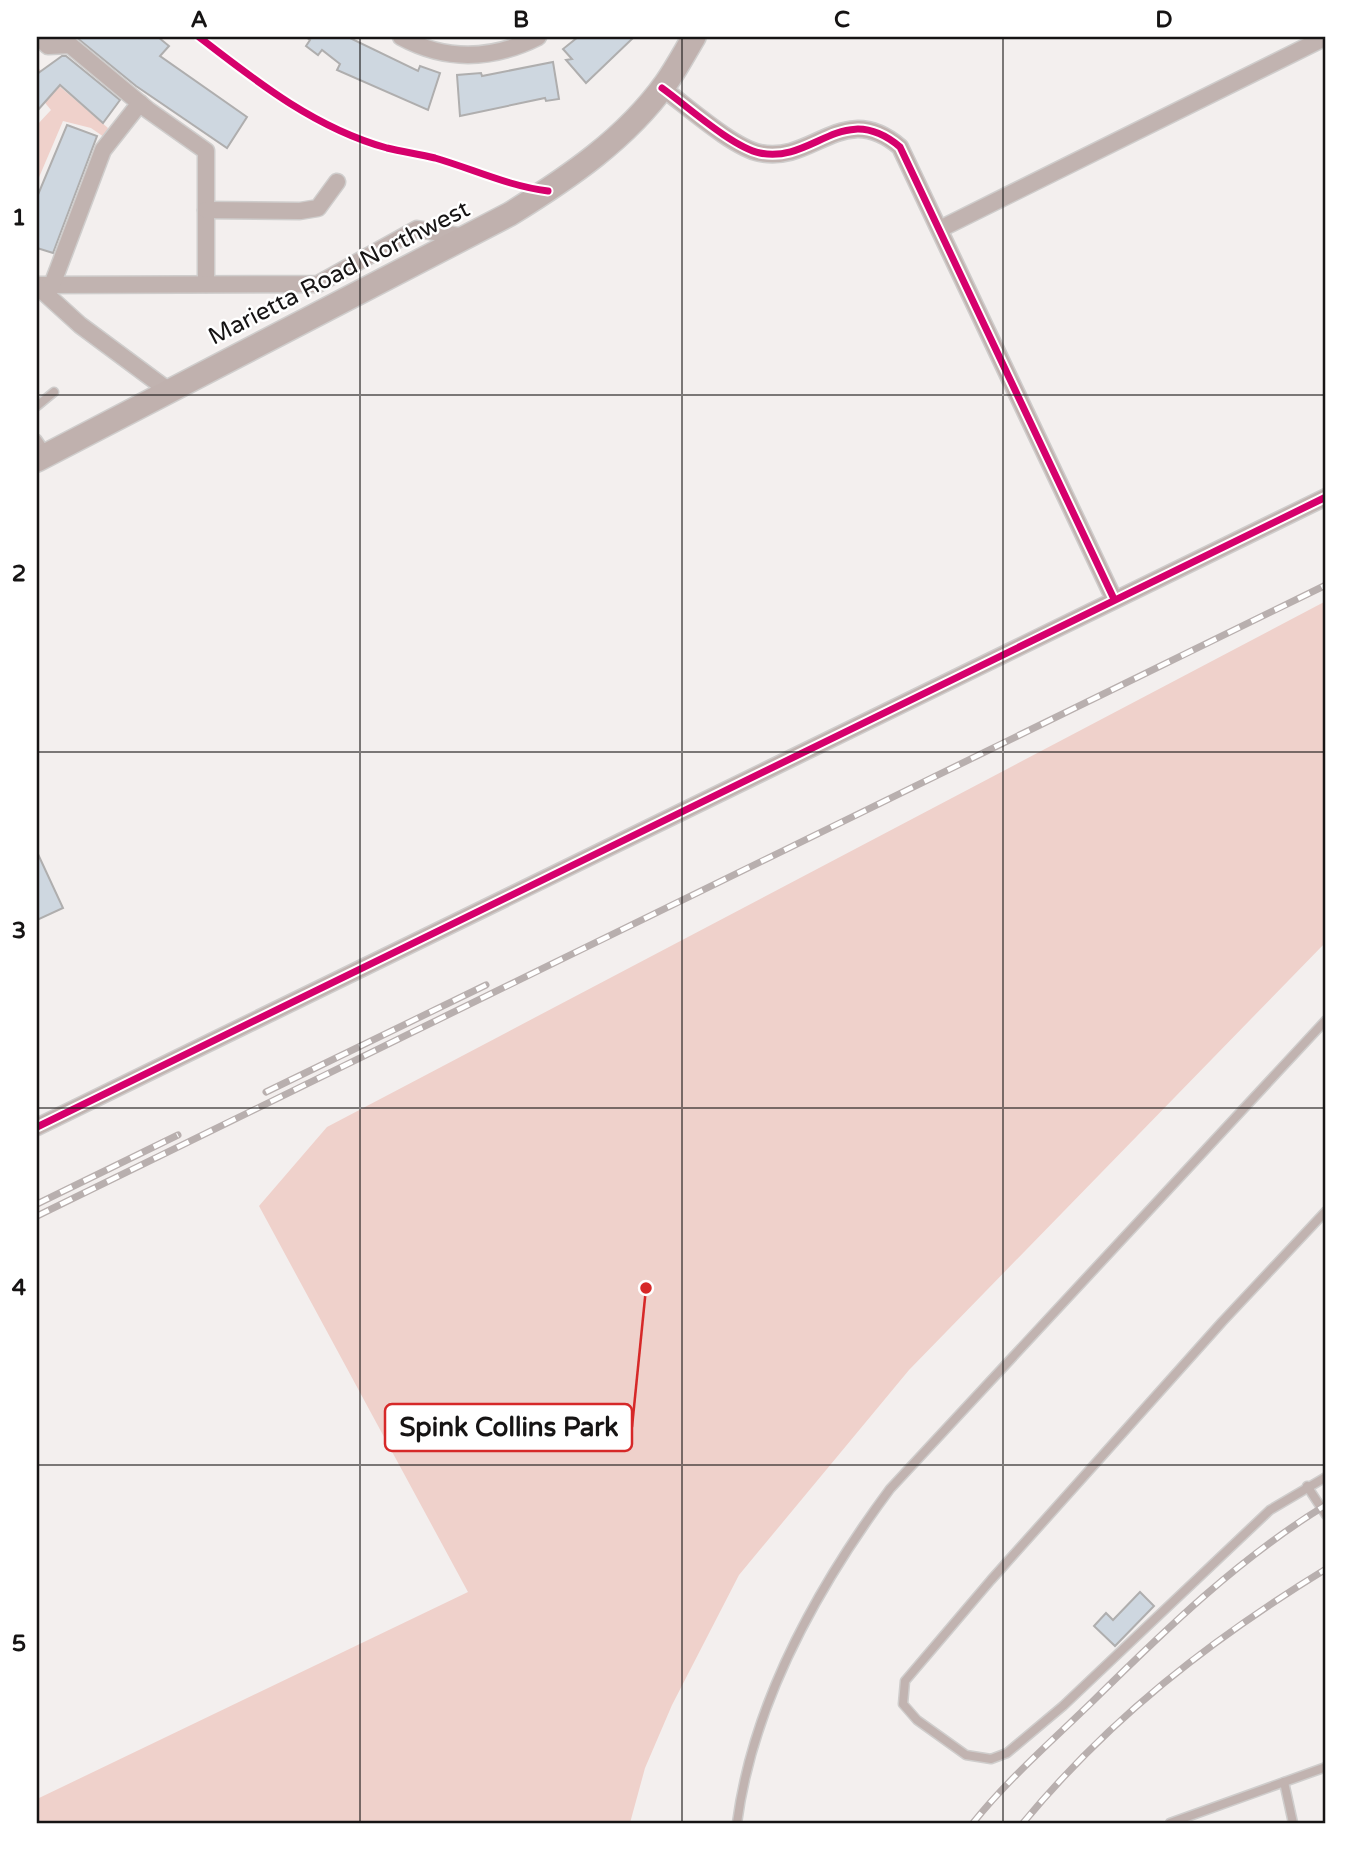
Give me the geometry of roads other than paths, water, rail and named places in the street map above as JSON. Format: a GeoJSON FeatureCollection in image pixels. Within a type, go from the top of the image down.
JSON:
{"type":"FeatureCollection","features":[{"type":"Feature","properties":{"kind":"main road","name":"Marietta Road Northwest"},"geometry":{"type":"LineString","coordinates":[[41,451],[169,390],[465,237],[571,176],[637,117],[662,88],[694,37]]}},
{"type":"Feature","properties":{"kind":"street"},"geometry":{"type":"LineString","coordinates":[[401,37],[420,47],[478,57],[510,50],[538,37]]}},
{"type":"Feature","properties":{"kind":"street"},"geometry":{"type":"LineString","coordinates":[[940,229],[1326,37]]}},
{"type":"Feature","properties":{"kind":"street"},"geometry":{"type":"LineString","coordinates":[[41,47],[70,45],[140,103],[206,151],[206,284]]}},
{"type":"Feature","properties":{"kind":"street"},"geometry":{"type":"LineString","coordinates":[[662,88],[739,146],[757,153],[785,154],[819,138],[860,128],[889,137],[900,147],[1114,599]]}},
{"type":"Feature","properties":{"kind":"street"},"geometry":{"type":"LineString","coordinates":[[42,285],[103,150],[140,103]]}},
{"type":"Feature","properties":{"kind":"street"},"geometry":{"type":"LineString","coordinates":[[206,209],[300,211],[318,208],[337,181]]}},
{"type":"Feature","properties":{"kind":"street"},"geometry":{"type":"LineString","coordinates":[[42,285],[318,284],[417,229],[465,237]]}},
{"type":"Feature","properties":{"kind":"street"},"geometry":{"type":"LineString","coordinates":[[42,285],[80,325],[169,390]]}},
{"type":"Feature","properties":{"kind":"street"},"geometry":{"type":"LineString","coordinates":[[37,1127],[1326,497]]}},
{"type":"Feature","properties":{"kind":"lane"},"geometry":{"type":"LineString","coordinates":[[37,406],[54,392]]}},
{"type":"Feature","properties":{"kind":"lane"},"geometry":{"type":"LineString","coordinates":[[737,1823],[755,1741],[780,1677],[808,1616],[848,1546],[890,1489],[1326,1020]]}},
{"type":"Feature","properties":{"kind":"lane"},"geometry":{"type":"LineString","coordinates":[[1326,1211],[1222,1322],[985,1587],[905,1681],[903,1704],[917,1720],[966,1755],[990,1759],[1007,1753],[1063,1706],[1270,1510],[1326,1476]]}},
{"type":"Feature","properties":{"kind":"lane"},"geometry":{"type":"LineString","coordinates":[[1307,1486],[1326,1515]]}},
{"type":"Feature","properties":{"kind":"lane"},"geometry":{"type":"LineString","coordinates":[[1170,1823],[1326,1767]]}},
{"type":"Feature","properties":{"kind":"lane"},"geometry":{"type":"LineString","coordinates":[[1284,1782],[1293,1823]]}},
{"type":"Feature","properties":{"kind":"railway"},"geometry":{"type":"LineString","coordinates":[[37,1216],[1326,585]]}},
{"type":"Feature","properties":{"kind":"railway"},"geometry":{"type":"LineString","coordinates":[[266,1092],[486,985]]}},
{"type":"Feature","properties":{"kind":"railway"},"geometry":{"type":"LineString","coordinates":[[37,1204],[178,1135]]}},
{"type":"Feature","properties":{"kind":"railway"},"geometry":{"type":"LineString","coordinates":[[973,1823],[1016,1775],[1175,1622],[1263,1548],[1326,1505]]}},
{"type":"Feature","properties":{"kind":"railway"},"geometry":{"type":"LineString","coordinates":[[1023,1823],[1091,1749],[1164,1683],[1242,1624],[1326,1569]]}},
{"type":"Feature","properties":{"kind":"place","name":"Spink Collins Park"},"geometry":{"type":"Point","coordinates":[646,1288]}}]}
